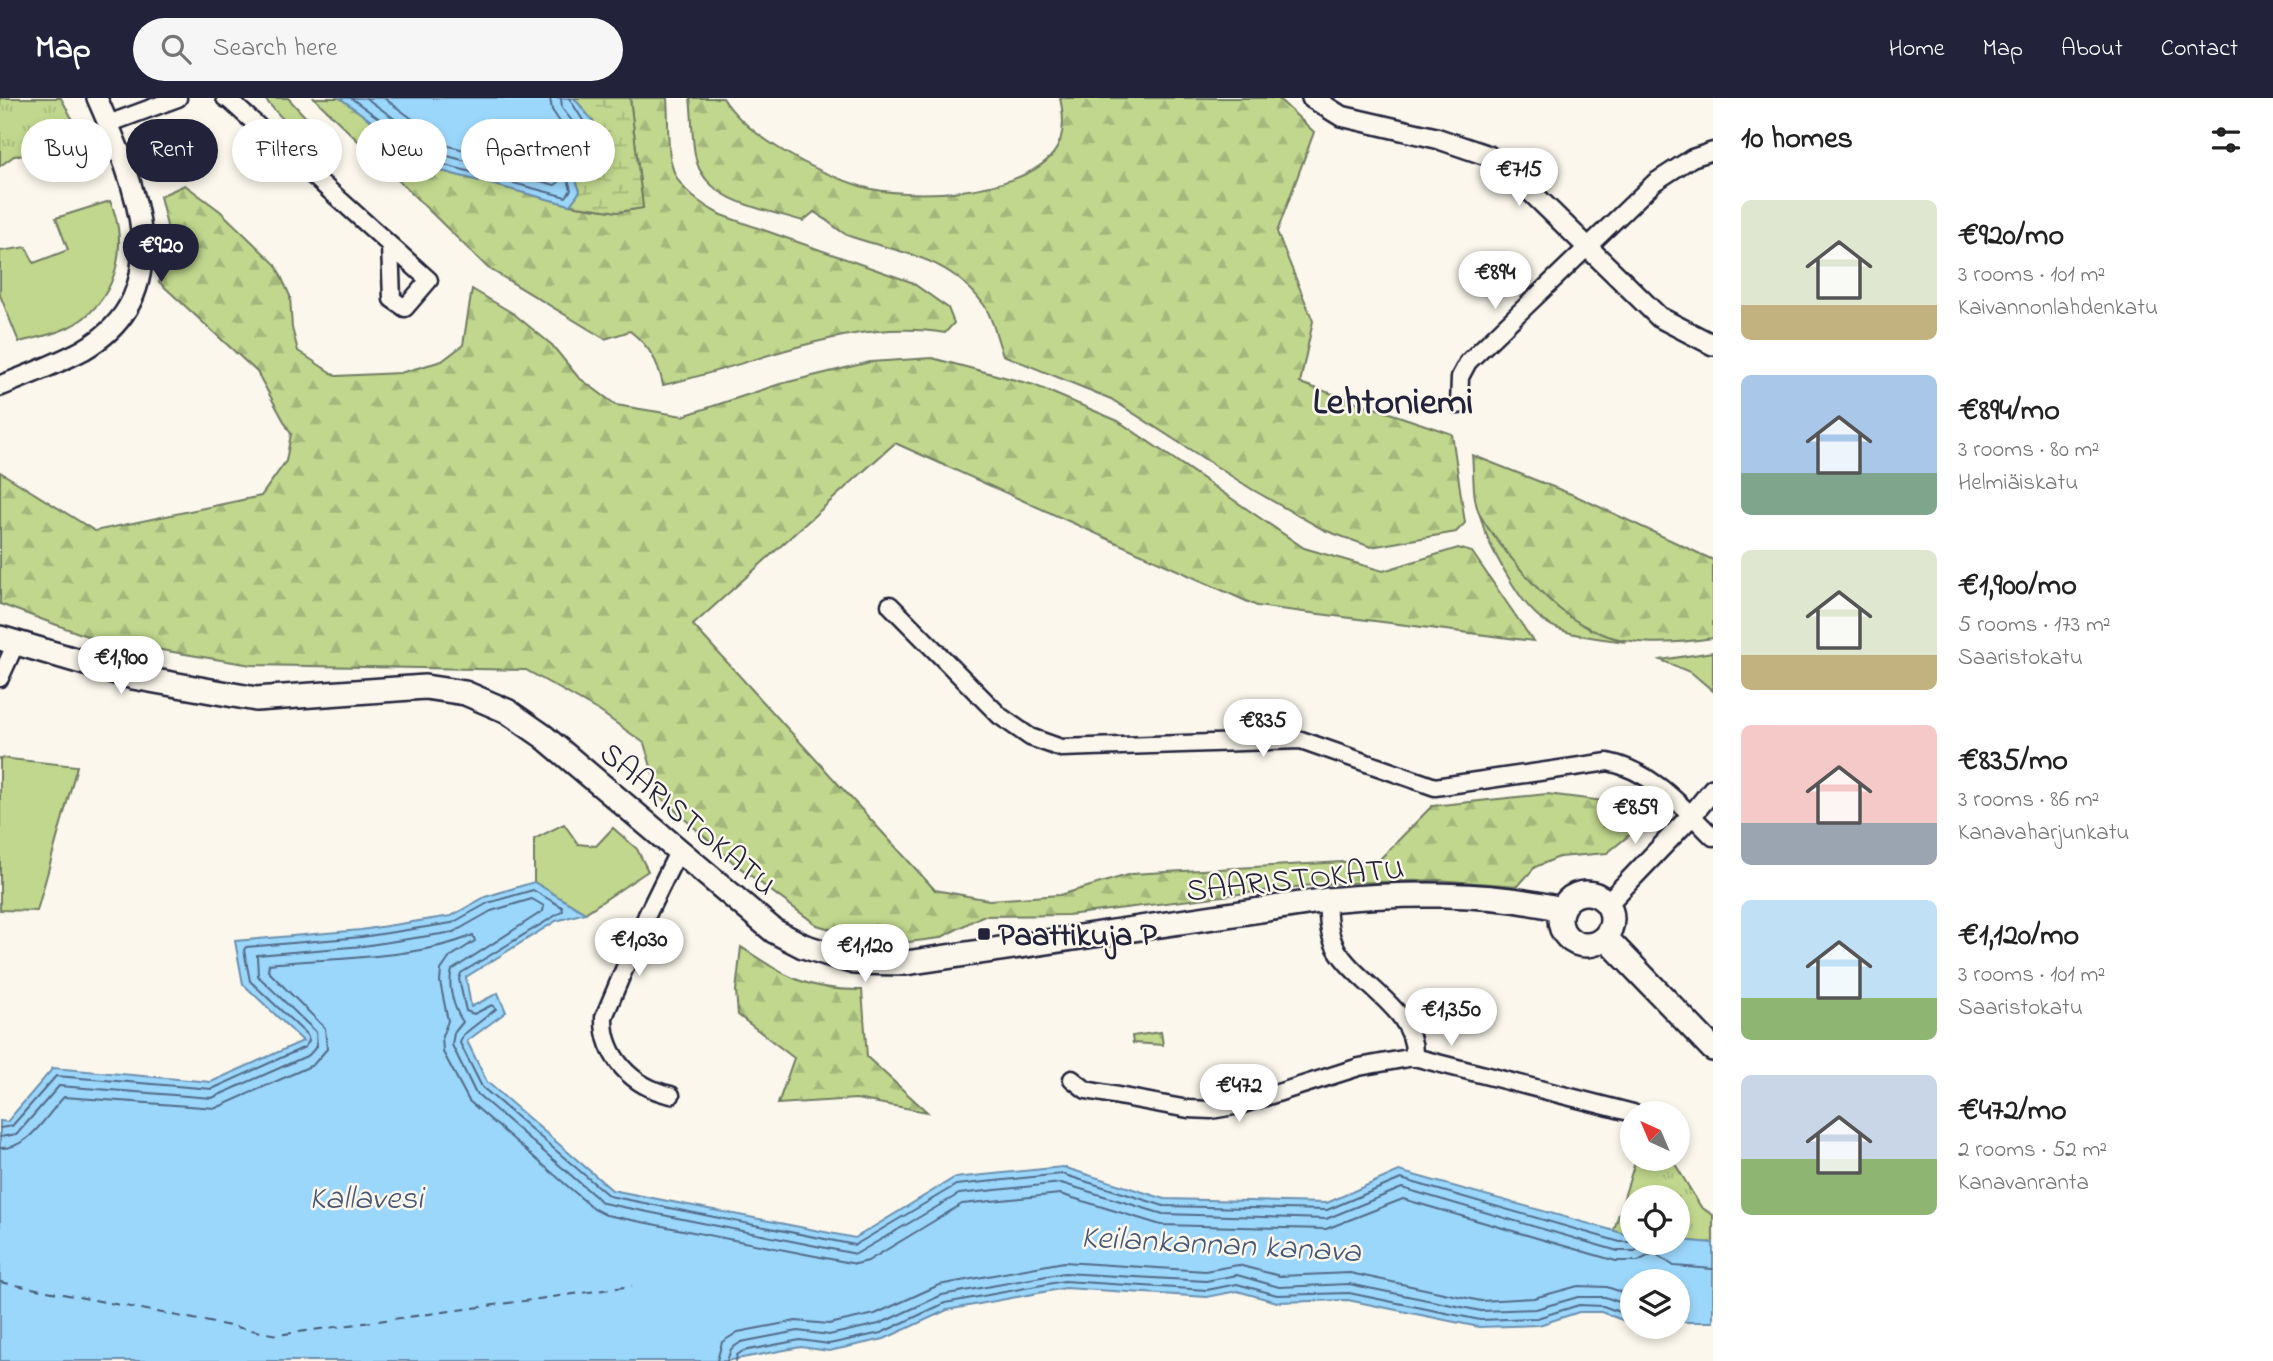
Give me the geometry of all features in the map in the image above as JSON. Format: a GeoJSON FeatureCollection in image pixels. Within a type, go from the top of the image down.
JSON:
{"type":"FeatureCollection","features":[{"type":"Feature","properties":{"kind":"main road","name":"SAARISTOKATU"},"geometry":{"type":"LineString","coordinates":[[8,641],[134,677],[256,699],[425,687],[465,694],[507,711],[543,736],[774,931],[803,946],[854,962],[906,963],[1327,900],[1392,894],[1471,897],[1562,909]]}},
{"type":"Feature","properties":{"kind":"main road"},"geometry":{"type":"LineString","coordinates":[[1579,894],[1595,895],[1607,904],[1611,924],[1605,937],[1593,944],[1572,941],[1562,930],[1562,909],[1579,894]]}},
{"type":"Feature","properties":{"kind":"main road"},"geometry":{"type":"LineString","coordinates":[[1605,937],[1713,1049]]}},
{"type":"Feature","properties":{"kind":"street"},"geometry":{"type":"LineString","coordinates":[[97,98],[106,119]]}},
{"type":"Feature","properties":{"kind":"street"},"geometry":{"type":"LineString","coordinates":[[112,123],[178,98]]}},
{"type":"Feature","properties":{"kind":"street"},"geometry":{"type":"LineString","coordinates":[[225,98],[390,245]]}},
{"type":"Feature","properties":{"kind":"street"},"geometry":{"type":"LineString","coordinates":[[1312,98],[1341,116],[1436,138],[1489,156],[1504,166],[1590,247],[1658,317],[1713,345]]}},
{"type":"Feature","properties":{"kind":"street"},"geometry":{"type":"LineString","coordinates":[[0,386],[85,349],[116,324],[131,302],[142,277],[142,227],[112,136]]}},
{"type":"Feature","properties":{"kind":"street"},"geometry":{"type":"LineString","coordinates":[[1460,405],[1460,377],[1468,362],[1656,182],[1692,159],[1713,150]]}},
{"type":"Feature","properties":{"kind":"street"},"geometry":{"type":"LineString","coordinates":[[890,605],[1000,716],[1030,737],[1061,748],[1301,740],[1435,787],[1608,762],[1627,766],[1648,778],[1692,815],[1713,837]]}},
{"type":"Feature","properties":{"kind":"street"},"geometry":{"type":"LineString","coordinates":[[0,678],[8,641]]}},
{"type":"Feature","properties":{"kind":"street"},"geometry":{"type":"LineString","coordinates":[[1607,904],[1692,815],[1713,789]]}},
{"type":"Feature","properties":{"kind":"street"},"geometry":{"type":"LineString","coordinates":[[671,1095],[652,1091],[632,1078],[611,1054],[603,1036],[604,1017],[647,915],[678,852]]}},
{"type":"Feature","properties":{"kind":"street"},"geometry":{"type":"LineString","coordinates":[[1327,900],[1329,934],[1338,951],[1409,1026],[1415,1043],[1414,1057]]}},
{"type":"Feature","properties":{"kind":"street"},"geometry":{"type":"LineString","coordinates":[[1072,1079],[1086,1090],[1188,1109],[1211,1110],[1240,1105],[1359,1067],[1414,1057],[1620,1110]]}},
{"type":"Feature","properties":{"kind":"green space"},"geometry":{"type":"Polygon","coordinates":[[[0,98],[61,98],[72,119],[21,119],[21,155],[14,156],[0,166],[0,98]]]}},
{"type":"Feature","properties":{"kind":"green space"},"geometry":{"type":"Polygon","coordinates":[[[264,98],[288,98],[307,119],[283,119],[264,98]]]}},
{"type":"Feature","properties":{"kind":"green space"},"geometry":{"type":"Polygon","coordinates":[[[314,98],[340,98],[369,119],[356,119],[356,139],[342,125],[342,119],[335,119],[314,98]]]}},
{"type":"Feature","properties":{"kind":"green space"},"geometry":{"type":"Polygon","coordinates":[[[574,98],[630,98],[643,208],[618,212],[570,205],[580,191],[577,182],[615,182],[615,119],[591,119],[574,98]]]}},
{"type":"Feature","properties":{"kind":"green space"},"geometry":{"type":"Polygon","coordinates":[[[630,98],[667,98],[672,167],[678,180],[701,203],[721,215],[911,282],[948,308],[954,323],[945,333],[909,330],[837,337],[663,385],[652,355],[630,331],[605,339],[488,268],[400,182],[447,182],[447,172],[461,176],[461,182],[483,182],[570,205],[618,212],[643,208],[630,98]]]}},
{"type":"Feature","properties":{"kind":"green space"},"geometry":{"type":"Polygon","coordinates":[[[690,98],[723,98],[734,113],[766,140],[804,163],[843,180],[881,191],[933,193],[990,186],[1037,168],[1053,154],[1060,141],[1063,119],[1060,98],[1278,98],[1314,132],[1277,232],[1313,321],[1300,383],[1452,434],[1465,523],[1456,532],[1371,547],[1324,530],[1253,490],[1111,399],[1003,355],[984,305],[970,288],[939,266],[922,258],[849,236],[814,212],[803,221],[742,203],[714,187],[704,177],[697,163],[690,98]]]}},
{"type":"Feature","properties":{"kind":"green space"},"geometry":{"type":"Polygon","coordinates":[[[185,185],[220,211],[276,265],[290,296],[292,328],[298,351],[336,376],[400,373],[442,361],[463,345],[472,289],[514,314],[552,345],[578,377],[616,405],[683,416],[780,384],[870,362],[932,358],[1034,385],[1118,421],[1304,548],[1383,571],[1458,548],[1472,552],[1533,641],[1257,606],[895,443],[693,625],[935,890],[989,900],[1060,895],[1131,874],[1379,860],[1432,806],[1547,794],[1645,806],[1632,833],[1607,853],[1559,857],[1535,867],[1518,886],[1437,880],[1320,884],[1068,915],[982,916],[940,938],[901,943],[866,940],[817,925],[735,864],[660,797],[644,743],[599,711],[526,670],[251,665],[95,639],[0,604],[0,472],[95,531],[261,496],[286,461],[291,434],[257,372],[159,282],[173,252],[160,196],[185,185]]]}},
{"type":"Feature","properties":{"kind":"green space"},"geometry":{"type":"Polygon","coordinates":[[[110,201],[119,237],[114,274],[107,290],[97,305],[67,328],[19,342],[0,295],[0,251],[26,247],[34,263],[68,250],[56,218],[110,201]]]}},
{"type":"Feature","properties":{"kind":"green space"},"geometry":{"type":"Polygon","coordinates":[[[1472,455],[1576,496],[1713,560],[1713,638],[1652,643],[1626,640],[1581,624],[1560,609],[1517,565],[1496,540],[1479,513],[1475,500],[1472,455]]]}},
{"type":"Feature","properties":{"kind":"green space"},"geometry":{"type":"Polygon","coordinates":[[[1479,512],[1501,544],[1589,629],[1625,642],[1584,636],[1542,620],[1519,594],[1507,575],[1490,544],[1479,512]]]}},
{"type":"Feature","properties":{"kind":"green space"},"geometry":{"type":"Polygon","coordinates":[[[1713,652],[1713,691],[1692,673],[1661,660],[1713,652]]]}},
{"type":"Feature","properties":{"kind":"green space"},"geometry":{"type":"Polygon","coordinates":[[[0,758],[77,766],[37,911],[0,910],[0,758]]]}},
{"type":"Feature","properties":{"kind":"green space"},"geometry":{"type":"Polygon","coordinates":[[[564,824],[578,844],[596,846],[613,828],[637,849],[648,871],[585,913],[534,882],[534,839],[564,824]]]}},
{"type":"Feature","properties":{"kind":"green space"},"geometry":{"type":"Polygon","coordinates":[[[741,947],[797,980],[826,988],[862,990],[867,1057],[927,1112],[856,1099],[778,1104],[794,1058],[738,1015],[736,991],[741,947]]]}},
{"type":"Feature","properties":{"kind":"green space"},"geometry":{"type":"Polygon","coordinates":[[[1161,1032],[1163,1045],[1133,1043],[1132,1036],[1161,1032]]]}},
{"type":"Feature","properties":{"kind":"green space"},"geometry":{"type":"Polygon","coordinates":[[[1632,1171],[1679,1171],[1688,1185],[1628,1185],[1632,1171]]]}},
{"type":"Feature","properties":{"kind":"green space"},"geometry":{"type":"Polygon","coordinates":[[[1690,1189],[1701,1207],[1713,1215],[1713,1243],[1690,1241],[1690,1189]]]}},
{"type":"Feature","properties":{"kind":"green space"},"geometry":{"type":"Polygon","coordinates":[[[1620,1210],[1620,1234],[1613,1233],[1620,1210]]]}},
{"type":"Feature","properties":{"kind":"water"},"geometry":{"type":"Polygon","coordinates":[[[340,98],[574,98],[591,119],[461,119],[461,176],[447,172],[447,119],[369,119],[340,98]]]}},
{"type":"Feature","properties":{"kind":"water"},"geometry":{"type":"Polygon","coordinates":[[[483,182],[577,182],[580,191],[570,205],[483,182]]]}},
{"type":"Feature","properties":{"kind":"water","name":"Kallavesi"},"geometry":{"type":"Polygon","coordinates":[[[534,882],[585,913],[556,921],[466,977],[471,1007],[498,993],[506,1012],[467,1041],[487,1082],[612,1190],[855,1238],[954,1178],[1063,1167],[1165,1199],[1327,1203],[1399,1171],[1620,1232],[1620,1255],[1690,1255],[1690,1241],[1713,1243],[1713,1322],[1690,1322],[1690,1269],[1620,1269],[1620,1319],[1601,1312],[1579,1312],[1539,1325],[1479,1327],[1348,1300],[1277,1302],[1237,1291],[1207,1297],[1065,1288],[947,1310],[884,1339],[829,1351],[801,1347],[726,1361],[0,1361],[0,1121],[7,1122],[53,1068],[211,1082],[303,1041],[243,984],[235,941],[361,930],[451,916],[485,897],[534,882]]]}},
{"type":"Feature","properties":{"kind":"ferry route"},"geometry":{"type":"LineString","coordinates":[[0,1282],[277,1335],[632,1286]]}},
{"type":"Feature","properties":{"kind":"place","name":"Paattikuja P"},"geometry":{"type":"Point","coordinates":[984,934]}},
{"type":"Feature","properties":{"kind":"district","name":"Lehtoniemi"},"geometry":{"type":"Point","coordinates":[1393,400]}},
{"type":"Feature","properties":{"kind":"water label","name":"Keilankannan kanava"},"geometry":{"type":"Point","coordinates":[1221,1242]}}]}
